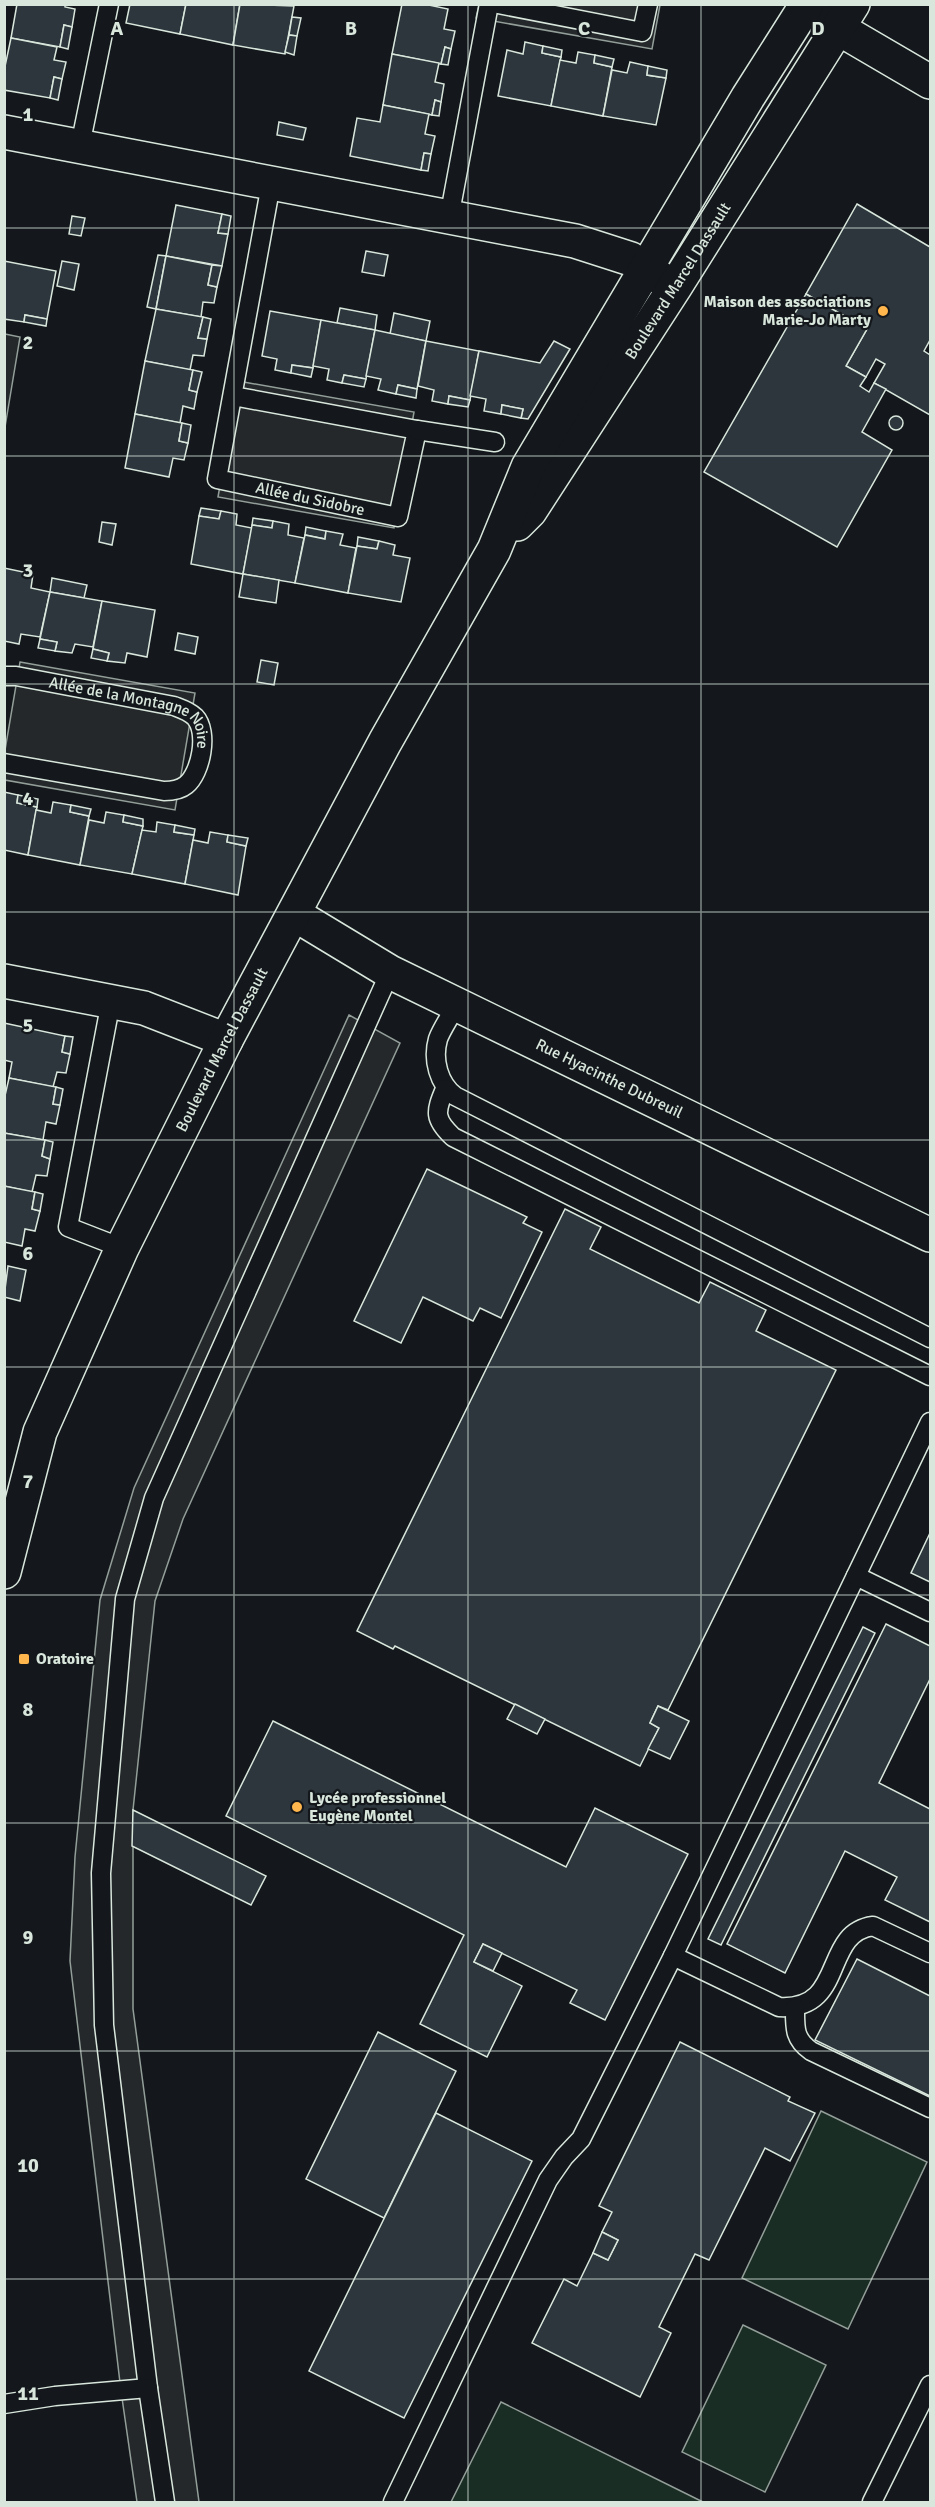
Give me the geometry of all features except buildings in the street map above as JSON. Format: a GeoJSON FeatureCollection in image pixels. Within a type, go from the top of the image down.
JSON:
{"type":"FeatureCollection","features":[{"type":"Feature","properties":{"kind":"main road","name":"Boulevard Marcel Dassault"},"geometry":{"type":"LineString","coordinates":[[4,1572],[40,1432],[122,1248],[226,1040],[384,742],[494,550],[528,467],[748,97],[807,4]]}},
{"type":"Feature","properties":{"kind":"main road"},"geometry":{"type":"LineString","coordinates":[[838,11],[848,34],[930,82]]}},
{"type":"Feature","properties":{"kind":"main road","name":"Boulevard Marcel Dassault"},"geometry":{"type":"LineString","coordinates":[[494,550],[530,511],[675,287],[838,11]]}},
{"type":"Feature","properties":{"kind":"main road"},"geometry":{"type":"LineString","coordinates":[[4,132],[575,241],[623,256],[675,287]]}},
{"type":"Feature","properties":{"kind":"main road","name":"Rue Hyacinthe Dubreuil"},"geometry":{"type":"LineString","coordinates":[[294,914],[390,972],[930,1235]]}},
{"type":"Feature","properties":{"kind":"main road"},"geometry":{"type":"LineString","coordinates":[[4,981],[144,1008],[226,1040]]}},
{"type":"Feature","properties":{"kind":"lane"},"geometry":{"type":"LineString","coordinates":[[80,146],[109,4]]}},
{"type":"Feature","properties":{"kind":"lane"},"geometry":{"type":"LineString","coordinates":[[449,218],[489,4]]}},
{"type":"Feature","properties":{"kind":"lane"},"geometry":{"type":"LineString","coordinates":[[498,4],[642,32],[648,4]]}},
{"type":"Feature","properties":{"kind":"lane","name":"Allée du Sidobre"},"geometry":{"type":"LineString","coordinates":[[271,184],[218,479],[398,517],[417,430]]}},
{"type":"Feature","properties":{"kind":"lane"},"geometry":{"type":"LineString","coordinates":[[233,396],[495,442]]}},
{"type":"Feature","properties":{"kind":"lane","name":"Allée de la Montagne Noire"},"geometry":{"type":"LineString","coordinates":[[4,676],[174,706],[188,711],[197,719],[201,729],[198,764],[186,786],[176,790],[164,791],[4,763]]}},
{"type":"Feature","properties":{"kind":"lane"},"geometry":{"type":"LineString","coordinates":[[165,2502],[148,2388],[104,2025],[101,1873],[125,1599],[154,1498],[390,972]]}},
{"type":"Feature","properties":{"kind":"lane"},"geometry":{"type":"LineString","coordinates":[[111,1001],[68,1227],[122,1248]]}},
{"type":"Feature","properties":{"kind":"lane"},"geometry":{"type":"LineString","coordinates":[[456,1005],[438,1041],[439,1076],[445,1089],[930,1338]]}},
{"type":"Feature","properties":{"kind":"lane"},"geometry":{"type":"LineString","coordinates":[[445,1089],[438,1105],[437,1117],[443,1128],[453,1137],[930,1376]]}},
{"type":"Feature","properties":{"kind":"lane"},"geometry":{"type":"LineString","coordinates":[[393,2502],[548,2180],[564,2157],[581,2139],[673,1956],[930,1422]]}},
{"type":"Feature","properties":{"kind":"lane"},"geometry":{"type":"LineString","coordinates":[[856,1576],[930,1612]]}},
{"type":"Feature","properties":{"kind":"lane"},"geometry":{"type":"LineString","coordinates":[[673,1956],[779,2007],[795,2008],[817,1997],[847,1940],[855,1931],[873,1926],[930,1953]]}},
{"type":"Feature","properties":{"kind":"lane"},"geometry":{"type":"LineString","coordinates":[[795,2008],[795,2034],[801,2044],[811,2051],[930,2108]]}},
{"type":"Feature","properties":{"kind":"lane"},"geometry":{"type":"LineString","coordinates":[[872,2502],[930,2385]]}},
{"type":"Feature","properties":{"kind":"lane"},"geometry":{"type":"LineString","coordinates":[[4,2404],[55,2396],[148,2388]]}},
{"type":"Feature","properties":{"kind":"green space"},"geometry":{"type":"Polygon","coordinates":[[[821,2111],[927,2162],[848,2329],[742,2278],[821,2111]]]}},
{"type":"Feature","properties":{"kind":"green space"},"geometry":{"type":"Polygon","coordinates":[[[743,2325],[826,2365],[765,2492],[682,2452],[743,2325]]]}},
{"type":"Feature","properties":{"kind":"green space"},"geometry":{"type":"Polygon","coordinates":[[[501,2402],[703,2502],[451,2502],[501,2402]]]}},
{"type":"Feature","properties":{"kind":"shaded area"},"geometry":{"type":"Polygon","coordinates":[[[479,5],[660,5],[652,49],[476,18],[479,5]]]}},
{"type":"Feature","properties":{"kind":"shaded area"},"geometry":{"type":"Polygon","coordinates":[[[4,334],[20,337],[5,427],[4,334]]]}},
{"type":"Feature","properties":{"kind":"shaded area"},"geometry":{"type":"Polygon","coordinates":[[[238,381],[414,412],[394,528],[218,497],[238,381]]]}},
{"type":"Feature","properties":{"kind":"shaded area"},"geometry":{"type":"Polygon","coordinates":[[[20,662],[195,693],[175,810],[5,780],[5,750],[20,662]]]}},
{"type":"Feature","properties":{"kind":"shaded area"},"geometry":{"type":"Polygon","coordinates":[[[349,1015],[400,1043],[183,1519],[155,1601],[133,1810],[133,2009],[199,2502],[137,2502],[121,2391],[70,1961],[75,1857],[100,1600],[134,1488],[349,1015]]]}},
{"type":"Feature","properties":{"kind":"place","name":"Maison des associations Marie-Jo Marty"},"geometry":{"type":"Point","coordinates":[883,311]}},
{"type":"Feature","properties":{"kind":"place","name":"Oratoire"},"geometry":{"type":"Point","coordinates":[24,1659]}},
{"type":"Feature","properties":{"kind":"place","name":"Lycée professionnel Eugène Montel"},"geometry":{"type":"Point","coordinates":[297,1807]}}]}
